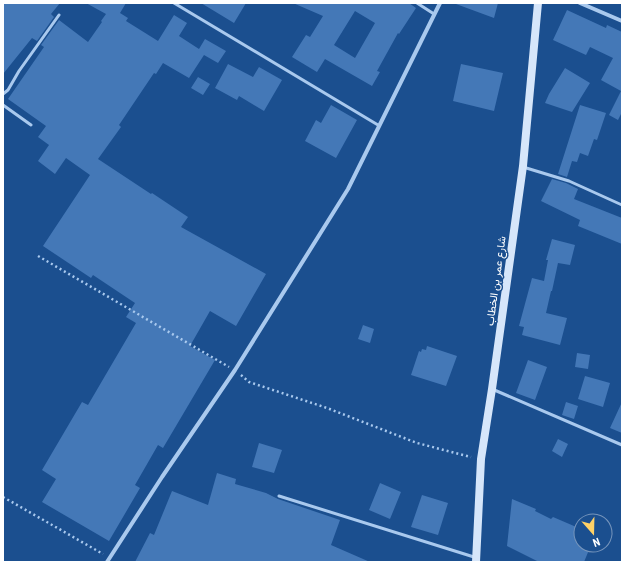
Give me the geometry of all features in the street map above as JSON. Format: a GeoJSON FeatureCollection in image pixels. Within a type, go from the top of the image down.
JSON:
{"type":"FeatureCollection","features":[{"type":"Feature","properties":{"kind":"main road","name":"شارع عمر بن الخطاب"},"geometry":{"type":"LineString","coordinates":[[476,560],[481,459],[523,166],[538,3]]}},
{"type":"Feature","properties":{"kind":"street"},"geometry":{"type":"LineString","coordinates":[[106,562],[235,370],[348,189],[378,125],[440,3]]}},
{"type":"Feature","properties":{"kind":"street"},"geometry":{"type":"LineString","coordinates":[[580,3],[622,21]]}},
{"type":"Feature","properties":{"kind":"lane"},"geometry":{"type":"LineString","coordinates":[[174,3],[378,125]]}},
{"type":"Feature","properties":{"kind":"lane"},"geometry":{"type":"LineString","coordinates":[[417,3],[434,14]]}},
{"type":"Feature","properties":{"kind":"lane"},"geometry":{"type":"LineString","coordinates":[[3,94],[8,90],[19,71],[59,15]]}},
{"type":"Feature","properties":{"kind":"lane"},"geometry":{"type":"LineString","coordinates":[[3,105],[31,124]]}},
{"type":"Feature","properties":{"kind":"lane"},"geometry":{"type":"LineString","coordinates":[[523,166],[569,180],[622,205]]}},
{"type":"Feature","properties":{"kind":"lane"},"geometry":{"type":"LineString","coordinates":[[492,390],[622,445]]}},
{"type":"Feature","properties":{"kind":"lane"},"geometry":{"type":"LineString","coordinates":[[279,496],[476,560]]}},
{"type":"Feature","properties":{"kind":"path"},"geometry":{"type":"LineString","coordinates":[[38,256],[235,370],[249,382],[327,408],[418,443],[481,459]]}},
{"type":"Feature","properties":{"kind":"path"},"geometry":{"type":"LineString","coordinates":[[3,497],[109,558]]}},
{"type":"Feature","properties":{"kind":"building"},"geometry":{"type":"Polygon","coordinates":[[[3,3],[60,3],[51,14],[54,17],[37,41],[32,38],[3,74],[3,3]]]}},
{"type":"Feature","properties":{"kind":"building"},"geometry":{"type":"Polygon","coordinates":[[[86,3],[126,3],[120,13],[128,18],[126,21],[158,41],[174,15],[187,23],[179,36],[199,49],[205,39],[226,51],[218,63],[204,55],[189,78],[163,63],[156,74],[154,73],[119,125],[121,127],[98,159],[188,217],[181,227],[266,274],[236,326],[210,311],[190,346],[215,360],[163,448],[158,445],[135,485],[140,488],[109,541],[42,502],[56,479],[42,470],[82,402],[88,405],[136,323],[126,317],[135,303],[93,275],[91,278],[43,246],[90,175],[66,158],[55,174],[38,161],[49,145],[38,137],[46,126],[8,99],[44,47],[41,45],[59,20],[88,42],[106,14],[86,3]]]}},
{"type":"Feature","properties":{"kind":"building"},"geometry":{"type":"Polygon","coordinates":[[[201,3],[246,3],[234,23],[201,3]]]}},
{"type":"Feature","properties":{"kind":"building"},"geometry":{"type":"Polygon","coordinates":[[[293,3],[409,3],[416,8],[399,34],[398,33],[377,71],[380,72],[372,86],[325,59],[317,72],[292,57],[306,35],[310,37],[323,16],[293,3]],[[355,11],[334,45],[355,58],[375,23],[355,11]]]}},
{"type":"Feature","properties":{"kind":"building"},"geometry":{"type":"Polygon","coordinates":[[[498,3],[494,18],[456,4],[498,3]]]}},
{"type":"Feature","properties":{"kind":"building"},"geometry":{"type":"Polygon","coordinates":[[[567,10],[606,28],[607,25],[622,32],[622,112],[618,120],[609,115],[621,91],[601,80],[613,58],[590,47],[586,55],[553,40],[567,10]]]}},
{"type":"Feature","properties":{"kind":"building"},"geometry":{"type":"Polygon","coordinates":[[[228,64],[253,77],[259,67],[282,80],[264,111],[239,96],[237,100],[215,88],[228,64]]]}},
{"type":"Feature","properties":{"kind":"building"},"geometry":{"type":"Polygon","coordinates":[[[461,64],[503,73],[494,111],[453,101],[461,64]]]}},
{"type":"Feature","properties":{"kind":"building"},"geometry":{"type":"Polygon","coordinates":[[[565,68],[590,83],[572,112],[545,103],[565,68]]]}},
{"type":"Feature","properties":{"kind":"building"},"geometry":{"type":"Polygon","coordinates":[[[198,77],[210,84],[203,95],[191,88],[198,77]]]}},
{"type":"Feature","properties":{"kind":"building"},"geometry":{"type":"Polygon","coordinates":[[[331,105],[357,120],[336,158],[305,141],[316,120],[321,123],[331,105]]]}},
{"type":"Feature","properties":{"kind":"building"},"geometry":{"type":"Polygon","coordinates":[[[580,105],[606,113],[597,140],[594,139],[588,156],[580,153],[577,162],[572,161],[567,177],[558,174],[580,105]]]}},
{"type":"Feature","properties":{"kind":"building"},"geometry":{"type":"Polygon","coordinates":[[[552,179],[566,183],[578,189],[574,199],[622,218],[622,244],[578,226],[580,220],[541,201],[552,179]]]}},
{"type":"Feature","properties":{"kind":"building"},"geometry":{"type":"Polygon","coordinates":[[[552,239],[575,245],[570,265],[558,263],[546,313],[567,318],[560,345],[522,335],[524,327],[519,326],[532,278],[544,281],[548,260],[546,260],[552,239]]]}},
{"type":"Feature","properties":{"kind":"building"},"geometry":{"type":"Polygon","coordinates":[[[363,325],[374,329],[370,343],[358,339],[363,325]]]}},
{"type":"Feature","properties":{"kind":"building"},"geometry":{"type":"Polygon","coordinates":[[[427,346],[457,356],[446,386],[411,375],[419,351],[421,352],[422,349],[426,350],[427,346]]]}},
{"type":"Feature","properties":{"kind":"building"},"geometry":{"type":"Polygon","coordinates":[[[577,353],[590,355],[588,369],[575,367],[577,353]]]}},
{"type":"Feature","properties":{"kind":"building"},"geometry":{"type":"Polygon","coordinates":[[[528,360],[547,367],[535,400],[516,393],[528,360]]]}},
{"type":"Feature","properties":{"kind":"building"},"geometry":{"type":"Polygon","coordinates":[[[585,376],[610,383],[603,407],[578,399],[585,376]]]}},
{"type":"Feature","properties":{"kind":"building"},"geometry":{"type":"Polygon","coordinates":[[[566,402],[578,406],[574,419],[562,415],[566,402]]]}},
{"type":"Feature","properties":{"kind":"building"},"geometry":{"type":"Polygon","coordinates":[[[622,402],[622,433],[610,428],[622,402]]]}},
{"type":"Feature","properties":{"kind":"building"},"geometry":{"type":"Polygon","coordinates":[[[558,439],[568,444],[562,457],[552,451],[558,439]]]}},
{"type":"Feature","properties":{"kind":"building"},"geometry":{"type":"Polygon","coordinates":[[[259,443],[282,450],[274,473],[252,467],[259,443]]]}},
{"type":"Feature","properties":{"kind":"building"},"geometry":{"type":"Polygon","coordinates":[[[217,473],[236,479],[235,484],[266,493],[278,499],[340,520],[331,545],[370,562],[135,562],[150,533],[154,535],[172,491],[208,505],[217,473]]]}},
{"type":"Feature","properties":{"kind":"building"},"geometry":{"type":"Polygon","coordinates":[[[380,483],[401,492],[390,519],[369,510],[380,483]]]}},
{"type":"Feature","properties":{"kind":"building"},"geometry":{"type":"Polygon","coordinates":[[[422,495],[448,503],[438,535],[411,527],[422,495]]]}},
{"type":"Feature","properties":{"kind":"building"},"geometry":{"type":"Polygon","coordinates":[[[512,499],[536,509],[535,511],[551,519],[553,517],[573,526],[573,553],[588,553],[584,562],[539,562],[507,546],[512,499]]]}}]}
